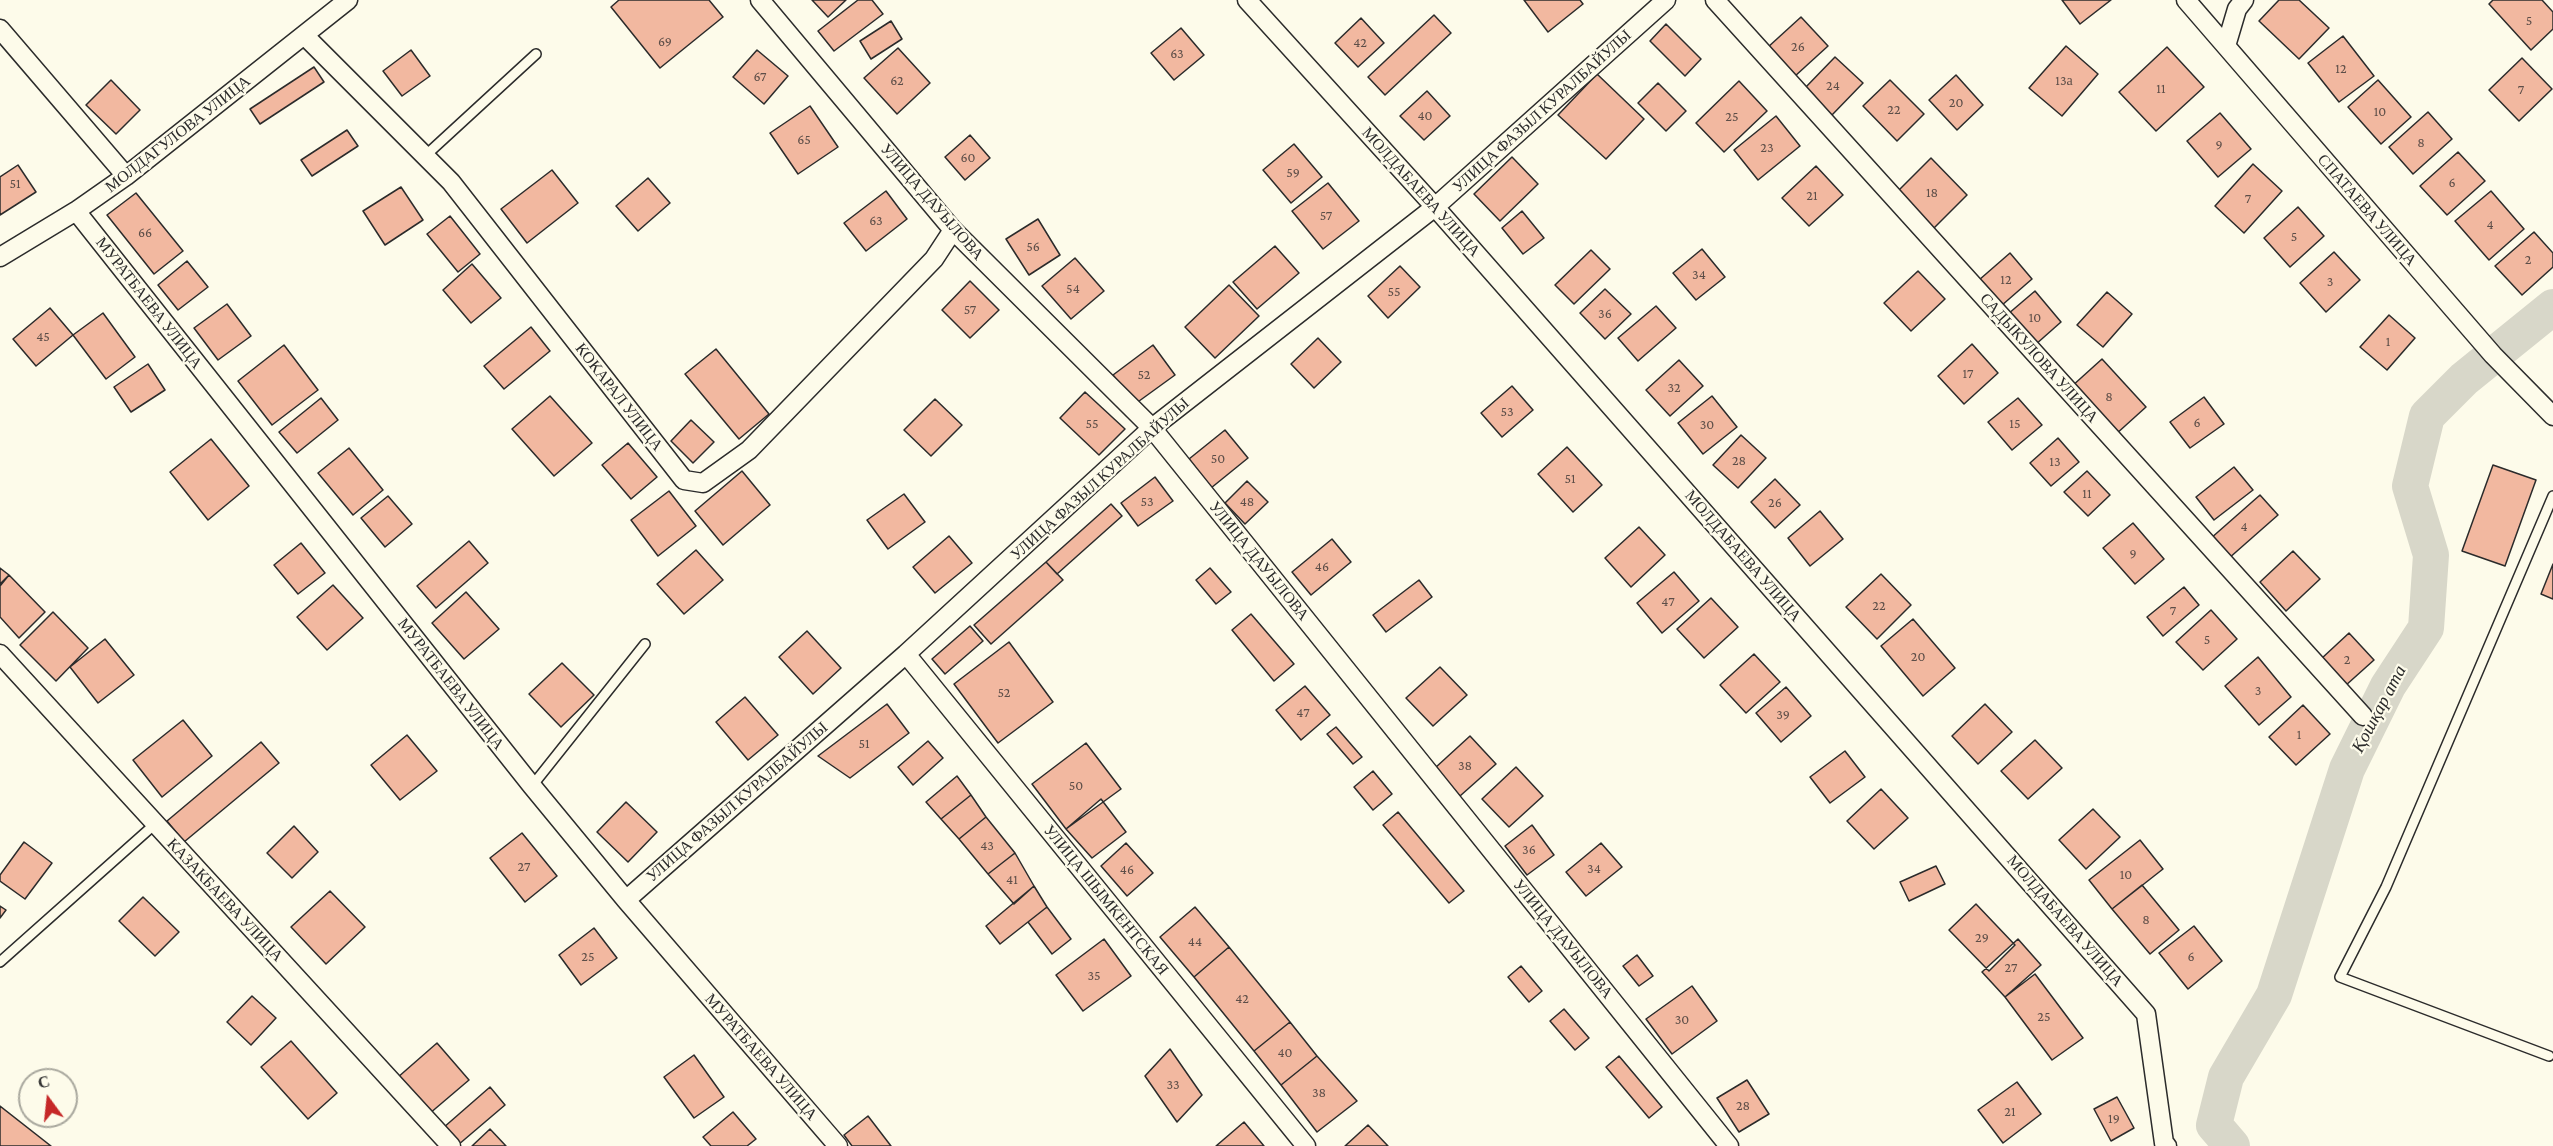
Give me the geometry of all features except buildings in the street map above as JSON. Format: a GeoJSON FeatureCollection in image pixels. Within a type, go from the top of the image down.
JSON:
{"type":"FeatureCollection","features":[{"type":"Feature","properties":{"kind":"street","name":"МОЛДАГУЛОВА УЛИЦА"},"geometry":{"type":"LineString","coordinates":[[0,257],[76,211],[126,176],[348,0]]}},
{"type":"Feature","properties":{"kind":"street","name":"УЛИЦА ДАУЫЛОВА"},"geometry":{"type":"LineString","coordinates":[[760,0],[953,230],[1152,428],[1730,1146]]}},
{"type":"Feature","properties":{"kind":"street","name":"МОЛДАБАЕВА УЛИЦА"},"geometry":{"type":"LineString","coordinates":[[1247,0],[1435,207],[2146,1014],[2163,1145]]}},
{"type":"Feature","properties":{"kind":"street","name":"УЛИЦА ФАЗЫЛ КУРАЛБАЙУЛЫ"},"geometry":{"type":"LineString","coordinates":[[626,900],[906,654],[1152,428],[1435,207],[1666,0]]}},
{"type":"Feature","properties":{"kind":"street","name":"САДЫКУЛОВА УЛИЦА"},"geometry":{"type":"LineString","coordinates":[[1714,0],[2363,716]]}},
{"type":"Feature","properties":{"kind":"street","name":"СПАТАЕВА УЛИЦА"},"geometry":{"type":"LineString","coordinates":[[2186,0],[2493,355],[2553,416]]}},
{"type":"Feature","properties":{"kind":"street"},"geometry":{"type":"LineString","coordinates":[[2226,46],[2237,9],[2244,0]]}},
{"type":"Feature","properties":{"kind":"street"},"geometry":{"type":"LineString","coordinates":[[0,28],[126,176]]}},
{"type":"Feature","properties":{"kind":"street","name":"КОКАРАЛ УЛИЦА"},"geometry":{"type":"LineString","coordinates":[[304,35],[451,182],[684,480],[703,483],[749,450],[934,259],[953,230]]}},
{"type":"Feature","properties":{"kind":"street","name":"МУРАТБАЕВА УЛИЦА"},"geometry":{"type":"LineString","coordinates":[[76,211],[532,786],[626,900],[838,1146]]}},
{"type":"Feature","properties":{"kind":"street","name":"КАЗАКБАЕВА УЛИЦА"},"geometry":{"type":"LineString","coordinates":[[0,654],[451,1146]]}},
{"type":"Feature","properties":{"kind":"street","name":"УЛИЦА ШЫМКЕНТСКАЯ"},"geometry":{"type":"LineString","coordinates":[[906,654],[1306,1146]]}},
{"type":"Feature","properties":{"kind":"lane"},"geometry":{"type":"LineString","coordinates":[[425,156],[536,54]]}},
{"type":"Feature","properties":{"kind":"lane"},"geometry":{"type":"LineString","coordinates":[[2549,1056],[2340,977],[2386,888],[2553,496]]}},
{"type":"Feature","properties":{"kind":"lane"},"geometry":{"type":"LineString","coordinates":[[532,786],[645,644]]}},
{"type":"Feature","properties":{"kind":"lane"},"geometry":{"type":"LineString","coordinates":[[0,962],[155,824]]}},
{"type":"Feature","properties":{"kind":"waterway","name":"Қошқар ата"},"geometry":{"type":"LineString","coordinates":[[2232,1146],[2214,1125],[2226,1077],[2274,995],[2347,769],[2388,686],[2426,628],[2431,555],[2410,486],[2427,416],[2464,379],[2553,307]]}}]}
